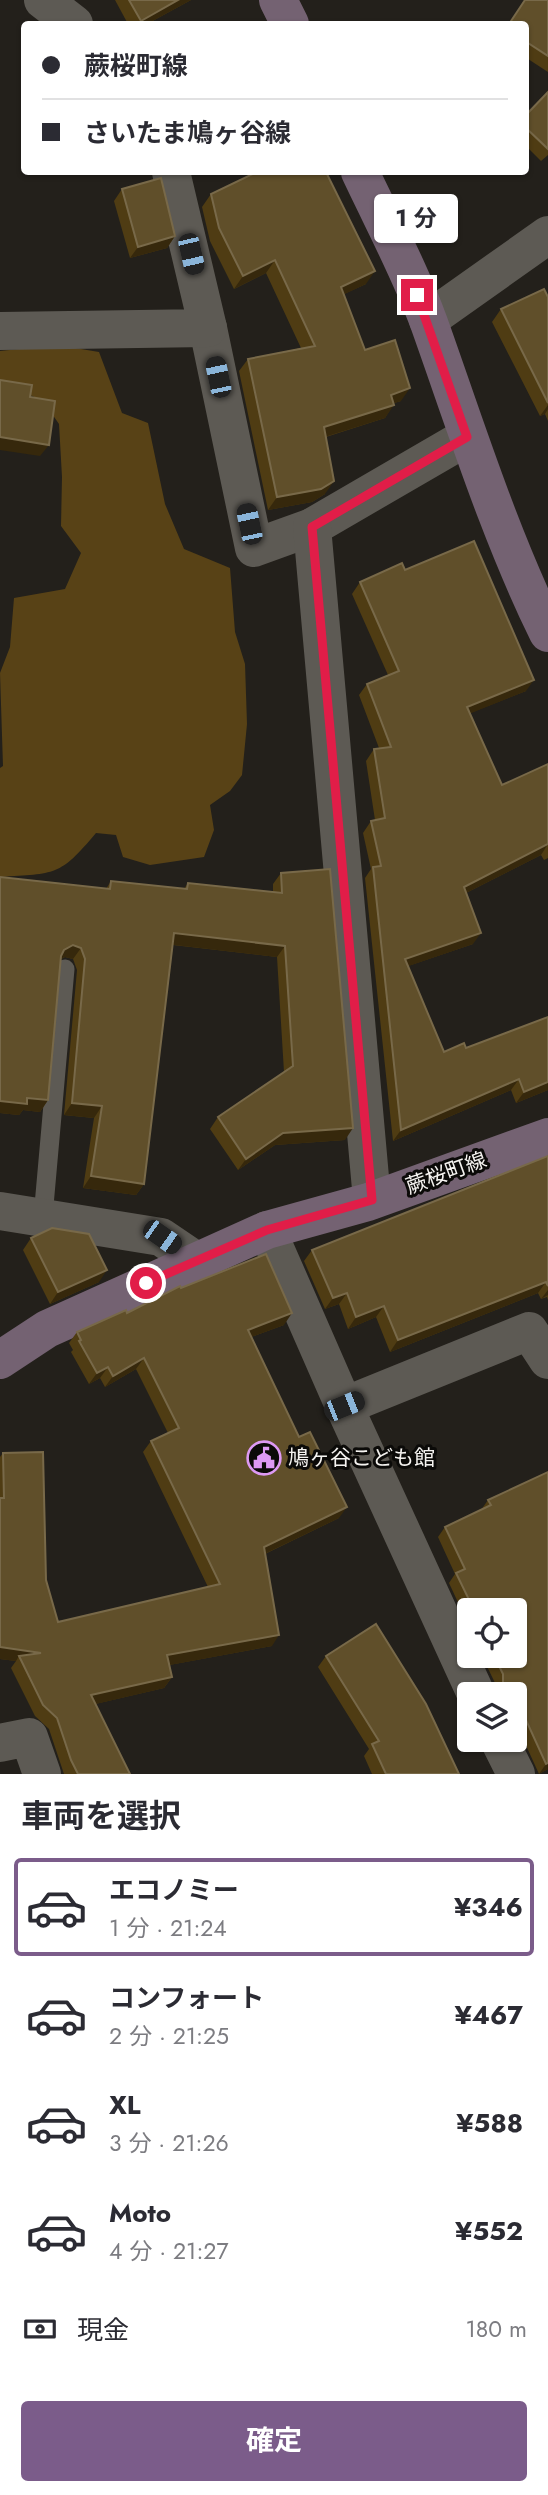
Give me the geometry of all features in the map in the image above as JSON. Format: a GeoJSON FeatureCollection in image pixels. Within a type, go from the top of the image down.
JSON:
{"type":"FeatureCollection","features":[{"type":"Feature","properties":{"kind":"main road"},"geometry":{"type":"LineString","coordinates":[[278,0],[288,21]]}},
{"type":"Feature","properties":{"kind":"main road"},"geometry":{"type":"LineString","coordinates":[[361,175],[428,320],[467,437],[548,633]]}},
{"type":"Feature","properties":{"kind":"main road","name":"蕨桜町線"},"geometry":{"type":"LineString","coordinates":[[0,1360],[47,1329],[195,1260],[267,1230],[372,1200],[548,1137]]}},
{"type":"Feature","properties":{"kind":"street"},"geometry":{"type":"LineString","coordinates":[[43,0],[70,21]]}},
{"type":"Feature","properties":{"kind":"street"},"geometry":{"type":"LineString","coordinates":[[172,175],[208,328],[254,548],[312,527],[467,437]]}},
{"type":"Feature","properties":{"kind":"street"},"geometry":{"type":"LineString","coordinates":[[428,320],[548,235]]}},
{"type":"Feature","properties":{"kind":"street"},"geometry":{"type":"LineString","coordinates":[[0,331],[208,328]]}},
{"type":"Feature","properties":{"kind":"street"},"geometry":{"type":"LineString","coordinates":[[312,527],[372,1200]]}},
{"type":"Feature","properties":{"kind":"street"},"geometry":{"type":"LineString","coordinates":[[0,1211],[162,1237],[195,1260]]}},
{"type":"Feature","properties":{"kind":"street"},"geometry":{"type":"LineString","coordinates":[[267,1230],[470,1682]]}},
{"type":"Feature","properties":{"kind":"street"},"geometry":{"type":"LineString","coordinates":[[344,1406],[529,1331],[548,1360]]}},
{"type":"Feature","properties":{"kind":"street"},"geometry":{"type":"LineString","coordinates":[[0,1743],[29,1737],[43,1774]]}},
{"type":"Feature","properties":{"kind":"street"},"geometry":{"type":"LineString","coordinates":[[505,1752],[516,1774]]}},
{"type":"Feature","properties":{"kind":"lane"},"geometry":{"type":"LineString","coordinates":[[43,1217],[65,969]]}},
{"type":"Feature","properties":{"kind":"shaded area"},"geometry":{"type":"Polygon","coordinates":[[[57,345],[99,352],[122,413],[148,423],[165,504],[184,549],[230,568],[235,632],[245,664],[247,724],[242,775],[230,791],[210,805],[214,830],[204,857],[150,865],[123,857],[116,835],[96,833],[73,858],[55,870],[33,875],[0,877],[0,768],[3,766],[0,673],[10,647],[14,598],[65,589],[81,553],[61,526],[59,424],[43,401],[0,381],[0,351],[57,345]]]}},
{"type":"Feature","properties":{"kind":"building"},"geometry":{"type":"Polygon","coordinates":[[[129,0],[178,0],[141,21],[129,0]]]}},
{"type":"Feature","properties":{"kind":"building"},"geometry":{"type":"Polygon","coordinates":[[[525,0],[548,0],[548,56],[529,44],[529,21],[511,21],[525,0]]]}},
{"type":"Feature","properties":{"kind":"building"},"geometry":{"type":"Polygon","coordinates":[[[548,92],[548,149],[529,131],[529,112],[548,92]]]}},
{"type":"Feature","properties":{"kind":"building"},"geometry":{"type":"Polygon","coordinates":[[[251,175],[327,175],[375,271],[341,287],[365,350],[395,340],[410,388],[391,395],[394,405],[324,427],[334,481],[321,489],[277,497],[248,359],[315,346],[275,260],[243,276],[219,228],[211,194],[251,175]]]}},
{"type":"Feature","properties":{"kind":"building"},"geometry":{"type":"Polygon","coordinates":[[[161,178],[175,236],[138,247],[122,189],[161,178]]]}},
{"type":"Feature","properties":{"kind":"building"},"geometry":{"type":"Polygon","coordinates":[[[544,289],[548,297],[548,403],[501,309],[544,289]]]}},
{"type":"Feature","properties":{"kind":"building"},"geometry":{"type":"Polygon","coordinates":[[[0,380],[32,385],[30,397],[55,401],[49,445],[0,437],[0,380]]]}},
{"type":"Feature","properties":{"kind":"building"},"geometry":{"type":"Polygon","coordinates":[[[474,541],[534,680],[467,707],[502,785],[548,764],[548,844],[464,887],[481,933],[405,959],[444,1052],[464,1043],[466,1048],[548,1017],[548,1082],[524,1092],[519,1079],[401,1130],[373,867],[381,866],[371,821],[385,818],[374,749],[391,747],[367,684],[399,671],[360,582],[402,563],[405,570],[474,541]]]}},
{"type":"Feature","properties":{"kind":"building"},"geometry":{"type":"Polygon","coordinates":[[[330,869],[353,1128],[283,1133],[246,1159],[218,1117],[293,1066],[285,946],[174,933],[144,1184],[91,1176],[102,1106],[72,1103],[85,959],[81,948],[73,945],[64,950],[61,956],[48,1100],[27,1098],[27,1104],[0,1101],[0,877],[110,889],[111,881],[187,889],[188,883],[282,893],[281,873],[330,869]]]}},
{"type":"Feature","properties":{"kind":"building"},"geometry":{"type":"Polygon","coordinates":[[[548,1156],[548,1286],[546,1282],[398,1340],[384,1306],[356,1317],[347,1293],[333,1298],[312,1250],[548,1156]]]}},
{"type":"Feature","properties":{"kind":"building"},"geometry":{"type":"Polygon","coordinates":[[[52,1228],[89,1234],[107,1270],[58,1292],[31,1238],[52,1228]]]}},
{"type":"Feature","properties":{"kind":"building"},"geometry":{"type":"Polygon","coordinates":[[[266,1254],[292,1313],[248,1330],[299,1437],[310,1432],[347,1507],[264,1547],[279,1635],[167,1655],[172,1677],[91,1695],[130,1774],[78,1774],[57,1718],[43,1705],[19,1656],[41,1653],[0,1647],[0,1498],[4,1498],[3,1453],[43,1452],[46,1580],[58,1622],[220,1584],[151,1441],[179,1428],[144,1358],[113,1376],[108,1367],[97,1373],[79,1341],[81,1340],[77,1332],[126,1310],[127,1313],[180,1286],[181,1288],[266,1254]]]}},
{"type":"Feature","properties":{"kind":"building"},"geometry":{"type":"Polygon","coordinates":[[[548,1472],[546,1764],[527,1722],[527,1682],[503,1682],[500,1668],[527,1668],[527,1598],[468,1598],[456,1573],[465,1569],[445,1527],[491,1505],[488,1500],[548,1472]]]}},
{"type":"Feature","properties":{"kind":"building"},"geometry":{"type":"Polygon","coordinates":[[[376,1624],[426,1704],[459,1774],[386,1774],[372,1744],[379,1741],[326,1656],[376,1624]]]}},
{"type":"Feature","properties":{"kind":"place","name":"鳩ヶ谷こども館"},"geometry":{"type":"Point","coordinates":[264,1458]}},
{"type":"Feature","properties":{"kind":"route"},"geometry":{"type":"LineString","coordinates":[[146,1283],[267,1230],[372,1200],[312,527],[467,437],[417,295]]}}]}
